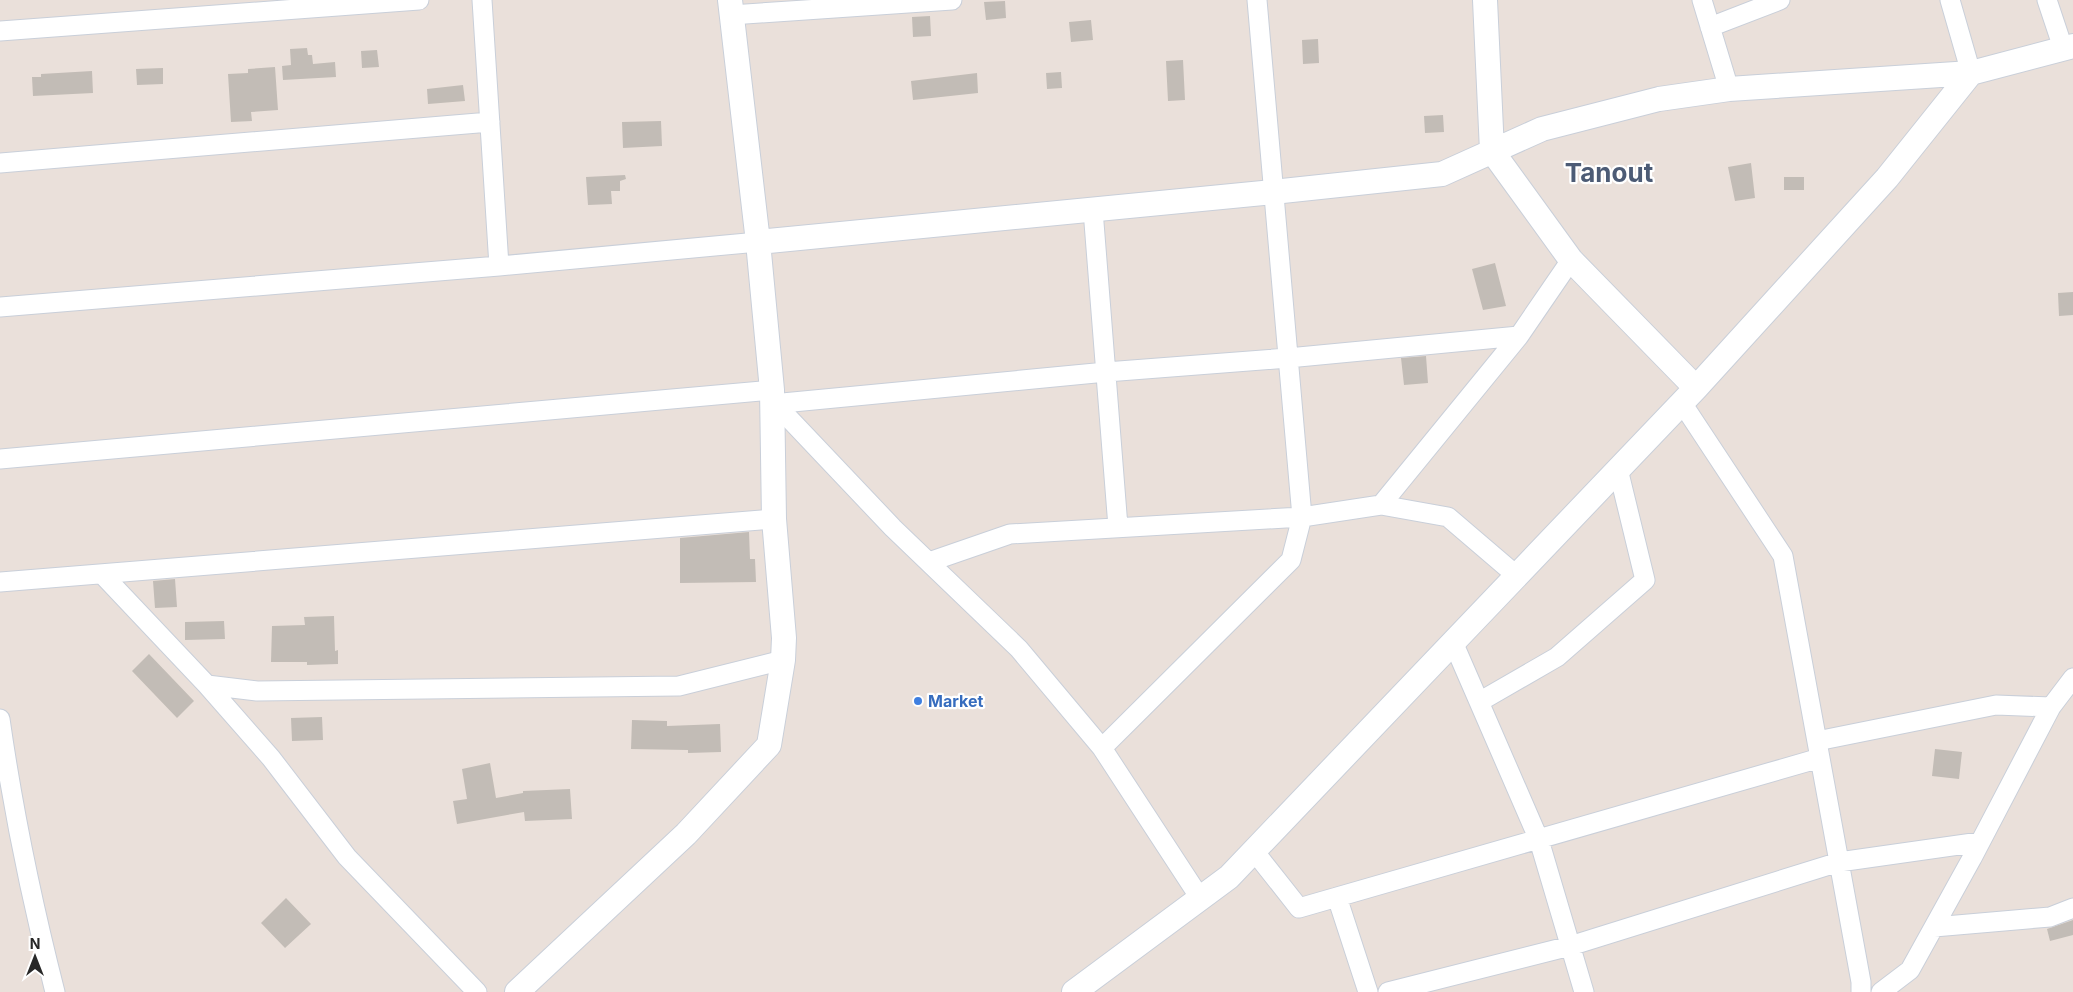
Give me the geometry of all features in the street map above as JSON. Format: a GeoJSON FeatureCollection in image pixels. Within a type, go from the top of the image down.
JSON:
{"type":"FeatureCollection","features":[{"type":"Feature","properties":{"kind":"street"},"geometry":{"type":"LineString","coordinates":[[0,30],[419,0]]}},
{"type":"Feature","properties":{"kind":"street"},"geometry":{"type":"LineString","coordinates":[[482,0],[499,266]]}},
{"type":"Feature","properties":{"kind":"street"},"geometry":{"type":"LineString","coordinates":[[517,992],[686,834],[769,745],[784,660],[784,638],[774,519],[772,397],[758,242],[730,7],[952,0]]}},
{"type":"Feature","properties":{"kind":"street"},"geometry":{"type":"LineString","coordinates":[[1102,748],[1291,560],[1302,516],[1256,0]]}},
{"type":"Feature","properties":{"kind":"street"},"geometry":{"type":"LineString","coordinates":[[1485,0],[1492,151],[1571,260],[1689,396],[1783,556],[1861,982],[1861,992]]}},
{"type":"Feature","properties":{"kind":"street"},"geometry":{"type":"LineString","coordinates":[[1702,0],[1730,89]]}},
{"type":"Feature","properties":{"kind":"street"},"geometry":{"type":"LineString","coordinates":[[1710,27],[1780,0]]}},
{"type":"Feature","properties":{"kind":"street"},"geometry":{"type":"LineString","coordinates":[[1950,0],[1971,73]]}},
{"type":"Feature","properties":{"kind":"street"},"geometry":{"type":"LineString","coordinates":[[0,307],[499,266],[1093,210],[1442,174],[1542,129],[1659,99],[1730,89],[1971,73],[2068,47],[2047,0]]}},
{"type":"Feature","properties":{"kind":"street"},"geometry":{"type":"LineString","coordinates":[[1074,992],[1229,877],[1689,396],[1888,178],[1971,73]]}},
{"type":"Feature","properties":{"kind":"street"},"geometry":{"type":"LineString","coordinates":[[0,163],[490,122]]}},
{"type":"Feature","properties":{"kind":"street"},"geometry":{"type":"LineString","coordinates":[[1093,210],[1118,527]]}},
{"type":"Feature","properties":{"kind":"street"},"geometry":{"type":"LineString","coordinates":[[1381,505],[1519,336],[1571,260]]}},
{"type":"Feature","properties":{"kind":"street"},"geometry":{"type":"LineString","coordinates":[[0,459],[1288,358],[1519,336]]}},
{"type":"Feature","properties":{"kind":"street"},"geometry":{"type":"LineString","coordinates":[[772,397],[783,412],[893,528],[1020,649],[1102,748],[1200,898]]}},
{"type":"Feature","properties":{"kind":"street"},"geometry":{"type":"LineString","coordinates":[[1479,702],[1557,657],[1645,580],[1618,470]]}},
{"type":"Feature","properties":{"kind":"street"},"geometry":{"type":"LineString","coordinates":[[929,562],[1010,534],[1302,516],[1381,505],[1448,517],[1517,576]]}},
{"type":"Feature","properties":{"kind":"street"},"geometry":{"type":"LineString","coordinates":[[0,582],[774,519]]}},
{"type":"Feature","properties":{"kind":"street"},"geometry":{"type":"LineString","coordinates":[[102,574],[207,685],[271,758],[347,858],[477,992]]}},
{"type":"Feature","properties":{"kind":"street"},"geometry":{"type":"LineString","coordinates":[[1453,642],[1540,840],[1584,992]]}},
{"type":"Feature","properties":{"kind":"street"},"geometry":{"type":"LineString","coordinates":[[207,685],[257,691],[679,686],[784,660]]}},
{"type":"Feature","properties":{"kind":"street"},"geometry":{"type":"LineString","coordinates":[[1881,992],[1910,970],[1980,842],[2050,707],[2071,682]]}},
{"type":"Feature","properties":{"kind":"street"},"geometry":{"type":"LineString","coordinates":[[1254,851],[1299,908],[1540,840],[1819,749],[1996,705],[2050,707]]}},
{"type":"Feature","properties":{"kind":"street"},"geometry":{"type":"LineString","coordinates":[[0,719],[6,764],[37,920],[55,992]]}},
{"type":"Feature","properties":{"kind":"street"},"geometry":{"type":"LineString","coordinates":[[1388,992],[1570,946],[1839,862],[1980,842]]}},
{"type":"Feature","properties":{"kind":"street"},"geometry":{"type":"LineString","coordinates":[[1337,897],[1368,992]]}},
{"type":"Feature","properties":{"kind":"street"},"geometry":{"type":"LineString","coordinates":[[1934,927],[2050,917],[2073,908]]}},
{"type":"Feature","properties":{"kind":"building"},"geometry":{"type":"Polygon","coordinates":[[[1005,1],[1006,18],[986,20],[984,2],[1005,1]]]}},
{"type":"Feature","properties":{"kind":"building"},"geometry":{"type":"Polygon","coordinates":[[[930,16],[931,36],[913,37],[912,17],[930,16]]]}},
{"type":"Feature","properties":{"kind":"building"},"geometry":{"type":"Polygon","coordinates":[[[1091,20],[1093,40],[1071,42],[1069,22],[1091,20]]]}},
{"type":"Feature","properties":{"kind":"building"},"geometry":{"type":"Polygon","coordinates":[[[1318,39],[1319,63],[1303,64],[1302,40],[1318,39]]]}},
{"type":"Feature","properties":{"kind":"building"},"geometry":{"type":"Polygon","coordinates":[[[307,48],[308,55],[312,55],[313,64],[335,62],[336,77],[283,80],[282,66],[291,65],[290,49],[307,48]]]}},
{"type":"Feature","properties":{"kind":"building"},"geometry":{"type":"Polygon","coordinates":[[[377,50],[379,67],[362,68],[361,51],[377,50]]]}},
{"type":"Feature","properties":{"kind":"building"},"geometry":{"type":"Polygon","coordinates":[[[1183,60],[1185,100],[1168,101],[1166,61],[1183,60]]]}},
{"type":"Feature","properties":{"kind":"building"},"geometry":{"type":"Polygon","coordinates":[[[275,67],[278,110],[251,112],[252,121],[231,122],[228,74],[248,73],[248,69],[275,67]]]}},
{"type":"Feature","properties":{"kind":"building"},"geometry":{"type":"Polygon","coordinates":[[[163,68],[163,84],[137,85],[136,69],[163,68]]]}},
{"type":"Feature","properties":{"kind":"building"},"geometry":{"type":"Polygon","coordinates":[[[92,71],[93,93],[33,96],[32,77],[41,77],[41,74],[92,71]]]}},
{"type":"Feature","properties":{"kind":"building"},"geometry":{"type":"Polygon","coordinates":[[[1061,72],[1062,88],[1047,89],[1046,73],[1061,72]]]}},
{"type":"Feature","properties":{"kind":"building"},"geometry":{"type":"Polygon","coordinates":[[[977,73],[978,93],[913,100],[911,81],[977,73]]]}},
{"type":"Feature","properties":{"kind":"building"},"geometry":{"type":"Polygon","coordinates":[[[463,85],[465,101],[428,104],[427,89],[463,85]]]}},
{"type":"Feature","properties":{"kind":"building"},"geometry":{"type":"Polygon","coordinates":[[[1443,115],[1444,132],[1425,133],[1424,116],[1443,115]]]}},
{"type":"Feature","properties":{"kind":"building"},"geometry":{"type":"Polygon","coordinates":[[[661,121],[662,146],[623,148],[622,122],[661,121]]]}},
{"type":"Feature","properties":{"kind":"building"},"geometry":{"type":"Polygon","coordinates":[[[1751,163],[1755,198],[1735,201],[1728,167],[1751,163]]]}},
{"type":"Feature","properties":{"kind":"building"},"geometry":{"type":"Polygon","coordinates":[[[625,175],[626,179],[620,181],[620,191],[611,191],[612,204],[588,205],[586,177],[625,175]]]}},
{"type":"Feature","properties":{"kind":"building"},"geometry":{"type":"Polygon","coordinates":[[[1784,177],[1804,177],[1804,190],[1784,190],[1784,177]]]}},
{"type":"Feature","properties":{"kind":"building"},"geometry":{"type":"Polygon","coordinates":[[[1495,263],[1506,306],[1483,310],[1472,269],[1495,263]]]}},
{"type":"Feature","properties":{"kind":"building"},"geometry":{"type":"Polygon","coordinates":[[[2073,292],[2073,315],[2059,316],[2058,293],[2073,292]]]}},
{"type":"Feature","properties":{"kind":"building"},"geometry":{"type":"Polygon","coordinates":[[[1426,356],[1428,383],[1404,385],[1401,358],[1426,356]]]}},
{"type":"Feature","properties":{"kind":"building"},"geometry":{"type":"Polygon","coordinates":[[[749,532],[750,559],[755,559],[756,582],[680,583],[680,538],[749,532]]]}},
{"type":"Feature","properties":{"kind":"building"},"geometry":{"type":"Polygon","coordinates":[[[175,579],[177,607],[155,608],[153,581],[175,579]]]}},
{"type":"Feature","properties":{"kind":"building"},"geometry":{"type":"Polygon","coordinates":[[[334,616],[335,651],[338,650],[338,664],[307,665],[307,662],[271,662],[272,626],[305,625],[304,617],[334,616]]]}},
{"type":"Feature","properties":{"kind":"building"},"geometry":{"type":"Polygon","coordinates":[[[224,621],[225,639],[185,640],[185,622],[224,621]]]}},
{"type":"Feature","properties":{"kind":"building"},"geometry":{"type":"Polygon","coordinates":[[[149,654],[194,701],[177,718],[132,671],[149,654]]]}},
{"type":"Feature","properties":{"kind":"building"},"geometry":{"type":"Polygon","coordinates":[[[322,717],[323,740],[292,741],[291,718],[322,717]]]}},
{"type":"Feature","properties":{"kind":"building"},"geometry":{"type":"Polygon","coordinates":[[[632,720],[667,721],[667,726],[720,724],[721,752],[688,753],[688,750],[631,749],[632,720]]]}},
{"type":"Feature","properties":{"kind":"building"},"geometry":{"type":"Polygon","coordinates":[[[1935,749],[1962,752],[1959,779],[1932,776],[1935,749]]]}},
{"type":"Feature","properties":{"kind":"building"},"geometry":{"type":"Polygon","coordinates":[[[490,763],[496,798],[523,793],[523,791],[570,789],[572,819],[525,821],[524,812],[457,824],[453,801],[467,799],[462,769],[490,763]]]}},
{"type":"Feature","properties":{"kind":"building"},"geometry":{"type":"Polygon","coordinates":[[[286,898],[311,924],[285,948],[261,923],[286,898]]]}},
{"type":"Feature","properties":{"kind":"building"},"geometry":{"type":"Polygon","coordinates":[[[2073,920],[2073,935],[2050,941],[2047,929],[2073,920]]]}},
{"type":"Feature","properties":{"kind":"place","name":"Market"},"geometry":{"type":"Point","coordinates":[918,701]}},
{"type":"Feature","properties":{"kind":"district","name":"Tanout"},"geometry":{"type":"Point","coordinates":[1609,173]}}]}
